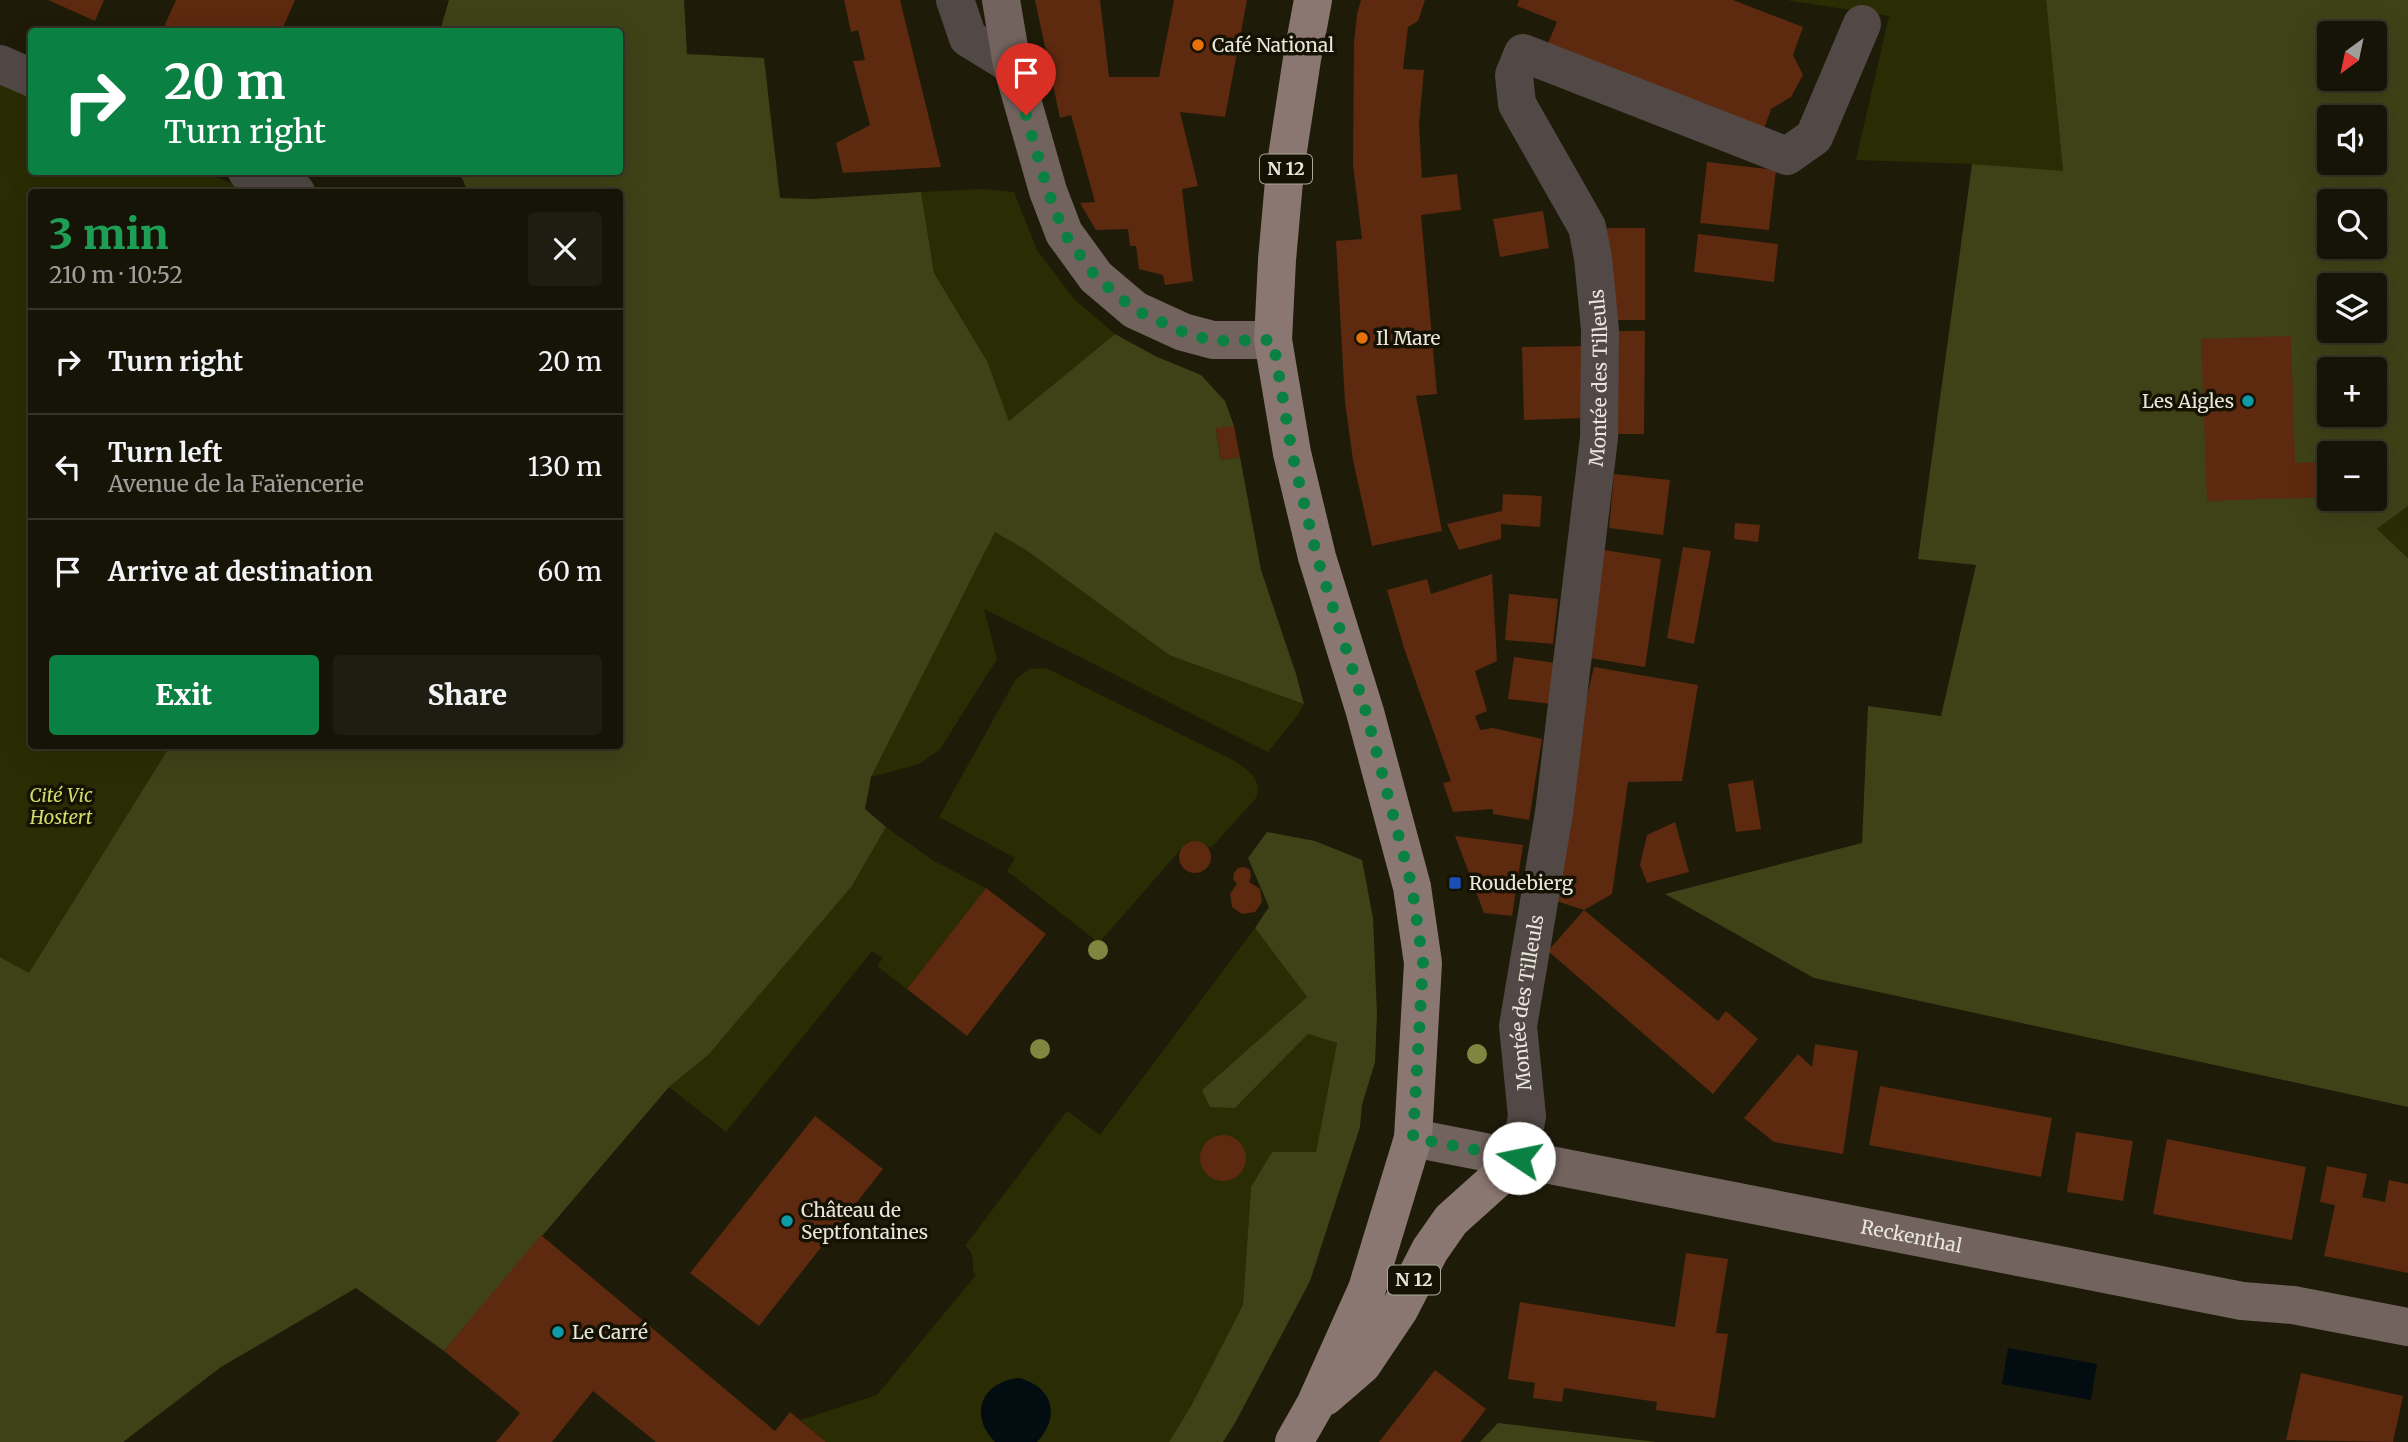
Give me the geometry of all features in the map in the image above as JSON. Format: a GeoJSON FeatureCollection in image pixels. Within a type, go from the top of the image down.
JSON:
{"type":"FeatureCollection","features":[{"type":"Feature","properties":{"kind":"main road"},"geometry":{"type":"LineString","coordinates":[[1001,0],[1012,65],[1048,191],[1064,233],[1096,277],[1135,310],[1183,332],[1213,341],[1273,340]]}},
{"type":"Feature","properties":{"kind":"main road","name":"N 12"},"geometry":{"type":"LineString","coordinates":[[1294,1442],[1315,1405],[1367,1289],[1413,1138],[1423,963],[1412,887],[1366,712],[1317,557],[1292,453],[1273,340],[1285,170],[1314,0]]}},
{"type":"Feature","properties":{"kind":"main road","name":"Reckenthal"},"geometry":{"type":"LineString","coordinates":[[1413,1138],[2242,1301],[2293,1305],[2408,1327]]}},
{"type":"Feature","properties":{"kind":"main road","name":"N 12"},"geometry":{"type":"LineString","coordinates":[[1315,1405],[1362,1365],[1399,1310],[1430,1250],[1451,1220],[1519,1158]]}},
{"type":"Feature","properties":{"kind":"street"},"geometry":{"type":"LineString","coordinates":[[955,0],[968,38],[1012,65]]}},
{"type":"Feature","properties":{"kind":"street","name":"Montée des Tilleuls"},"geometry":{"type":"LineString","coordinates":[[1519,1158],[1527,1116],[1518,1026],[1554,813],[1599,438],[1600,330],[1593,258],[1587,228],[1517,104],[1514,75],[1523,53],[1787,156],[1814,137],[1862,24]]}},
{"type":"Feature","properties":{"kind":"street"},"geometry":{"type":"LineString","coordinates":[[0,64],[28,76]]}},
{"type":"Feature","properties":{"kind":"street"},"geometry":{"type":"LineString","coordinates":[[254,175],[289,189]]}},
{"type":"Feature","properties":{"kind":"green space"},"geometry":{"type":"Polygon","coordinates":[[[449,0],[684,0],[687,54],[764,58],[780,198],[813,199],[921,192],[934,273],[987,361],[1009,421],[1115,334],[1155,356],[1201,375],[1225,401],[1234,426],[1216,429],[1221,460],[1240,457],[1261,570],[1304,704],[1169,655],[1026,550],[995,532],[871,777],[865,809],[886,827],[852,886],[708,1055],[669,1087],[444,1351],[356,1288],[221,1367],[123,1442],[0,1442],[0,957],[29,973],[168,749],[623,749],[623,189],[467,189],[462,178],[456,175],[623,175],[623,28],[441,28],[449,0]]]}},
{"type":"Feature","properties":{"kind":"green space"},"geometry":{"type":"Polygon","coordinates":[[[1786,0],[2046,0],[2063,172],[1972,164],[1856,160],[1889,16],[1786,0]]]}},
{"type":"Feature","properties":{"kind":"green space"},"geometry":{"type":"Polygon","coordinates":[[[2046,0],[2408,0],[2408,506],[2377,529],[2408,558],[2408,1107],[1814,978],[1665,894],[1862,843],[1868,706],[1941,716],[1976,565],[1918,559],[1972,164],[2063,171],[2046,0]]]}},
{"type":"Feature","properties":{"kind":"green space","name":"Cité Vic Hostert"},"geometry":{"type":"Polygon","coordinates":[[[0,83],[28,96],[28,175],[211,175],[245,189],[28,189],[28,749],[168,749],[29,974],[0,957],[0,83]]]}},
{"type":"Feature","properties":{"kind":"green space"},"geometry":{"type":"Polygon","coordinates":[[[982,189],[1014,192],[1037,250],[1074,299],[1115,334],[1009,421],[987,361],[934,273],[921,192],[982,189]]]}},
{"type":"Feature","properties":{"kind":"green space"},"geometry":{"type":"Polygon","coordinates":[[[2408,506],[2408,558],[2377,529],[2408,506]]]}},
{"type":"Feature","properties":{"kind":"green space"},"geometry":{"type":"Polygon","coordinates":[[[995,531],[1026,550],[1169,655],[1304,704],[1297,716],[1268,752],[984,609],[997,659],[940,749],[919,764],[871,777],[995,531]]]}},
{"type":"Feature","properties":{"kind":"green space"},"geometry":{"type":"Polygon","coordinates":[[[1046,668],[1233,760],[1252,775],[1257,785],[1256,798],[1211,848],[1198,841],[1187,842],[1099,943],[1007,871],[1015,858],[939,817],[1016,679],[1029,669],[1046,668]]]}},
{"type":"Feature","properties":{"kind":"green space"},"geometry":{"type":"Polygon","coordinates":[[[886,827],[934,861],[986,888],[907,989],[877,966],[883,958],[872,951],[726,1132],[669,1087],[708,1054],[852,886],[886,827]]]}},
{"type":"Feature","properties":{"kind":"green space"},"geometry":{"type":"Polygon","coordinates":[[[1267,832],[1315,841],[1362,860],[1373,918],[1377,1015],[1375,1062],[1362,1105],[1360,1127],[1310,1281],[1235,1423],[1223,1442],[1169,1442],[1191,1406],[1243,1305],[1251,1187],[1272,1152],[1316,1152],[1337,1043],[1308,1034],[1235,1108],[1210,1107],[1202,1090],[1307,997],[1255,928],[1269,907],[1248,858],[1267,832]]]}},
{"type":"Feature","properties":{"kind":"green space"},"geometry":{"type":"Polygon","coordinates":[[[1255,928],[1307,997],[1202,1090],[1235,1108],[1308,1034],[1337,1043],[1316,1153],[1272,1152],[1251,1187],[1243,1305],[1191,1406],[1169,1442],[826,1442],[800,1420],[877,1395],[976,1275],[973,1272],[971,1254],[965,1246],[1067,1111],[1100,1135],[1255,928]]]}},
{"type":"Feature","properties":{"kind":"green space"},"geometry":{"type":"Polygon","coordinates":[[[1498,1423],[1656,1442],[1480,1442],[1498,1423]]]}},
{"type":"Feature","properties":{"kind":"shaded area"},"geometry":{"type":"Polygon","coordinates":[[[2008,1348],[2097,1364],[2091,1400],[2002,1384],[2008,1348]]]}},
{"type":"Feature","properties":{"kind":"shaded area"},"geometry":{"type":"Polygon","coordinates":[[[1019,1378],[1031,1382],[1046,1395],[1051,1413],[1049,1422],[1037,1442],[995,1442],[982,1421],[983,1401],[996,1386],[1019,1378]]]}},
{"type":"Feature","properties":{"kind":"building"},"geometry":{"type":"Polygon","coordinates":[[[48,0],[104,0],[95,21],[48,0]]]}},
{"type":"Feature","properties":{"kind":"building"},"geometry":{"type":"Polygon","coordinates":[[[176,0],[295,0],[283,28],[163,28],[176,0]]]}},
{"type":"Feature","properties":{"kind":"building"},"geometry":{"type":"Polygon","coordinates":[[[844,0],[900,0],[941,167],[843,173],[836,143],[870,125],[853,61],[865,60],[858,30],[851,32],[844,0]]]}},
{"type":"Feature","properties":{"kind":"building"},"geometry":{"type":"Polygon","coordinates":[[[1035,0],[1100,0],[1109,77],[1159,77],[1174,0],[1247,0],[1225,117],[1180,112],[1198,186],[1182,189],[1193,281],[1165,285],[1163,275],[1139,269],[1136,246],[1130,246],[1128,229],[1096,230],[1080,203],[1095,202],[1071,115],[1060,118],[1035,0]]]}},
{"type":"Feature","properties":{"kind":"building"},"geometry":{"type":"Polygon","coordinates":[[[1361,0],[1425,0],[1418,21],[1408,27],[1403,69],[1424,70],[1419,124],[1422,178],[1457,174],[1461,210],[1421,215],[1437,394],[1416,396],[1442,531],[1372,546],[1353,460],[1345,402],[1336,241],[1362,239],[1353,165],[1354,43],[1361,0]]]}},
{"type":"Feature","properties":{"kind":"building"},"geometry":{"type":"Polygon","coordinates":[[[1519,0],[1733,0],[1803,27],[1793,55],[1803,75],[1791,97],[1771,109],[1764,129],[1548,43],[1557,22],[1517,6],[1519,0]]]}},
{"type":"Feature","properties":{"kind":"building"},"geometry":{"type":"Polygon","coordinates":[[[1707,162],[1776,170],[1769,230],[1700,223],[1707,162]]]}},
{"type":"Feature","properties":{"kind":"building"},"geometry":{"type":"Polygon","coordinates":[[[1543,211],[1549,248],[1500,257],[1493,219],[1543,211]]]}},
{"type":"Feature","properties":{"kind":"building"},"geometry":{"type":"Polygon","coordinates":[[[1607,228],[1645,228],[1645,320],[1607,320],[1607,228]]]}},
{"type":"Feature","properties":{"kind":"building"},"geometry":{"type":"Polygon","coordinates":[[[1698,234],[1778,244],[1774,282],[1694,272],[1698,234]]]}},
{"type":"Feature","properties":{"kind":"building"},"geometry":{"type":"Polygon","coordinates":[[[1611,331],[1645,331],[1644,434],[1611,434],[1611,331]]]}},
{"type":"Feature","properties":{"kind":"building","name":"Les Aigles"},"geometry":{"type":"Polygon","coordinates":[[[2291,336],[2295,463],[2317,462],[2317,497],[2207,501],[2201,339],[2291,336]]]}},
{"type":"Feature","properties":{"kind":"building"},"geometry":{"type":"Polygon","coordinates":[[[1587,346],[1589,418],[1524,420],[1522,347],[1587,346]]]}},
{"type":"Feature","properties":{"kind":"building"},"geometry":{"type":"Polygon","coordinates":[[[1234,426],[1240,457],[1221,460],[1216,428],[1234,426]]]}},
{"type":"Feature","properties":{"kind":"building"},"geometry":{"type":"Polygon","coordinates":[[[1614,474],[1670,480],[1663,535],[1609,528],[1614,474]]]}},
{"type":"Feature","properties":{"kind":"building"},"geometry":{"type":"Polygon","coordinates":[[[1503,494],[1542,496],[1540,527],[1501,524],[1501,539],[1459,550],[1447,524],[1502,511],[1503,494]]]}},
{"type":"Feature","properties":{"kind":"building"},"geometry":{"type":"Polygon","coordinates":[[[1735,523],[1760,525],[1758,542],[1734,539],[1735,523]]]}},
{"type":"Feature","properties":{"kind":"building"},"geometry":{"type":"Polygon","coordinates":[[[1683,547],[1711,551],[1694,644],[1667,638],[1683,547]]]}},
{"type":"Feature","properties":{"kind":"building"},"geometry":{"type":"Polygon","coordinates":[[[1604,550],[1661,559],[1645,667],[1589,658],[1604,550]]]}},
{"type":"Feature","properties":{"kind":"building"},"geometry":{"type":"Polygon","coordinates":[[[1492,574],[1497,661],[1475,671],[1487,711],[1475,716],[1480,730],[1493,728],[1542,739],[1529,820],[1493,814],[1493,809],[1453,812],[1443,783],[1451,781],[1404,648],[1387,590],[1427,579],[1431,594],[1492,574]]]}},
{"type":"Feature","properties":{"kind":"building"},"geometry":{"type":"Polygon","coordinates":[[[1509,594],[1558,599],[1553,644],[1505,640],[1509,594]]]}},
{"type":"Feature","properties":{"kind":"building"},"geometry":{"type":"Polygon","coordinates":[[[1514,657],[1556,663],[1551,704],[1508,699],[1514,657]]]}},
{"type":"Feature","properties":{"kind":"building"},"geometry":{"type":"Polygon","coordinates":[[[1594,667],[1698,685],[1682,781],[1628,782],[1612,894],[1584,910],[1550,899],[1580,725],[1594,667]]]}},
{"type":"Feature","properties":{"kind":"building"},"geometry":{"type":"Polygon","coordinates":[[[1753,780],[1761,829],[1736,832],[1728,784],[1753,780]]]}},
{"type":"Feature","properties":{"kind":"building"},"geometry":{"type":"Polygon","coordinates":[[[1675,822],[1689,872],[1647,883],[1640,865],[1647,835],[1675,822]]]}},
{"type":"Feature","properties":{"kind":"building"},"geometry":{"type":"Polygon","coordinates":[[[1455,836],[1523,845],[1512,916],[1484,913],[1455,836]]]}},
{"type":"Feature","properties":{"kind":"building"},"geometry":{"type":"Polygon","coordinates":[[[1195,841],[1206,846],[1211,857],[1206,868],[1195,873],[1184,868],[1179,857],[1184,846],[1195,841]]]}},
{"type":"Feature","properties":{"kind":"building"},"geometry":{"type":"Polygon","coordinates":[[[1238,868],[1250,870],[1249,882],[1260,889],[1262,902],[1255,912],[1242,914],[1232,907],[1230,894],[1237,884],[1233,879],[1234,873],[1238,868]]]}},
{"type":"Feature","properties":{"kind":"building"},"geometry":{"type":"Polygon","coordinates":[[[986,888],[1046,934],[967,1036],[907,989],[986,888]]]}},
{"type":"Feature","properties":{"kind":"building"},"geometry":{"type":"Polygon","coordinates":[[[1584,910],[1718,1021],[1726,1011],[1758,1039],[1713,1094],[1548,951],[1584,910]]]}},
{"type":"Feature","properties":{"kind":"building"},"geometry":{"type":"Polygon","coordinates":[[[1815,1044],[1858,1051],[1843,1154],[1774,1142],[1744,1118],[1798,1054],[1812,1067],[1815,1044]]]}},
{"type":"Feature","properties":{"kind":"building"},"geometry":{"type":"Polygon","coordinates":[[[1880,1086],[2052,1118],[2041,1177],[1869,1145],[1880,1086]]]}},
{"type":"Feature","properties":{"kind":"building","name":"Château de Septfontaines"},"geometry":{"type":"Polygon","coordinates":[[[815,1116],[883,1169],[759,1326],[690,1273],[815,1116]]]}},
{"type":"Feature","properties":{"kind":"building"},"geometry":{"type":"Polygon","coordinates":[[[2076,1132],[2133,1141],[2123,1201],[2067,1192],[2076,1132]]]}},
{"type":"Feature","properties":{"kind":"building"},"geometry":{"type":"Polygon","coordinates":[[[1223,1135],[1239,1142],[1246,1158],[1239,1174],[1223,1181],[1207,1174],[1200,1158],[1207,1142],[1223,1135]]]}},
{"type":"Feature","properties":{"kind":"building"},"geometry":{"type":"Polygon","coordinates":[[[2167,1139],[2306,1167],[2292,1240],[2153,1214],[2167,1139]]]}},
{"type":"Feature","properties":{"kind":"building"},"geometry":{"type":"Polygon","coordinates":[[[2327,1166],[2367,1174],[2362,1197],[2385,1202],[2389,1180],[2408,1184],[2408,1273],[2324,1256],[2335,1205],[2320,1202],[2327,1166]]]}},
{"type":"Feature","properties":{"kind":"building","name":"Le Carré"},"geometry":{"type":"Polygon","coordinates":[[[541,1235],[775,1431],[790,1412],[826,1442],[656,1442],[593,1391],[552,1442],[496,1442],[520,1413],[444,1351],[541,1235]]]}},
{"type":"Feature","properties":{"kind":"building"},"geometry":{"type":"Polygon","coordinates":[[[1686,1253],[1728,1259],[1716,1333],[1728,1334],[1715,1418],[1656,1410],[1657,1402],[1564,1388],[1562,1402],[1533,1398],[1535,1383],[1508,1379],[1520,1302],[1675,1327],[1686,1253]]]}},
{"type":"Feature","properties":{"kind":"building"},"geometry":{"type":"Polygon","coordinates":[[[1435,1370],[1486,1409],[1461,1442],[1379,1442],[1435,1370]]]}},
{"type":"Feature","properties":{"kind":"building"},"geometry":{"type":"Polygon","coordinates":[[[2301,1373],[2403,1396],[2393,1442],[2286,1440],[2301,1373]]]}},
{"type":"Feature","properties":{"kind":"place","name":"Café National"},"geometry":{"type":"Point","coordinates":[1198,45]}},
{"type":"Feature","properties":{"kind":"place","name":"Il Mare"},"geometry":{"type":"Point","coordinates":[1362,338]}},
{"type":"Feature","properties":{"kind":"place","name":"Les Aigles"},"geometry":{"type":"Point","coordinates":[2248,401]}},
{"type":"Feature","properties":{"kind":"place","name":"Roudebierg"},"geometry":{"type":"Point","coordinates":[1455,883]}},
{"type":"Feature","properties":{"kind":"place","name":"Château de Septfontaines"},"geometry":{"type":"Point","coordinates":[787,1221]}},
{"type":"Feature","properties":{"kind":"place","name":"Le Carré"},"geometry":{"type":"Point","coordinates":[558,1332]}},
{"type":"Feature","properties":{"kind":"route"},"geometry":{"type":"LineString","coordinates":[[1026,115],[1048,191],[1064,233],[1096,277],[1135,310],[1183,332],[1213,341],[1273,340],[1292,453],[1317,557],[1366,712],[1412,887],[1423,963],[1413,1138],[1519,1158]]}}]}
